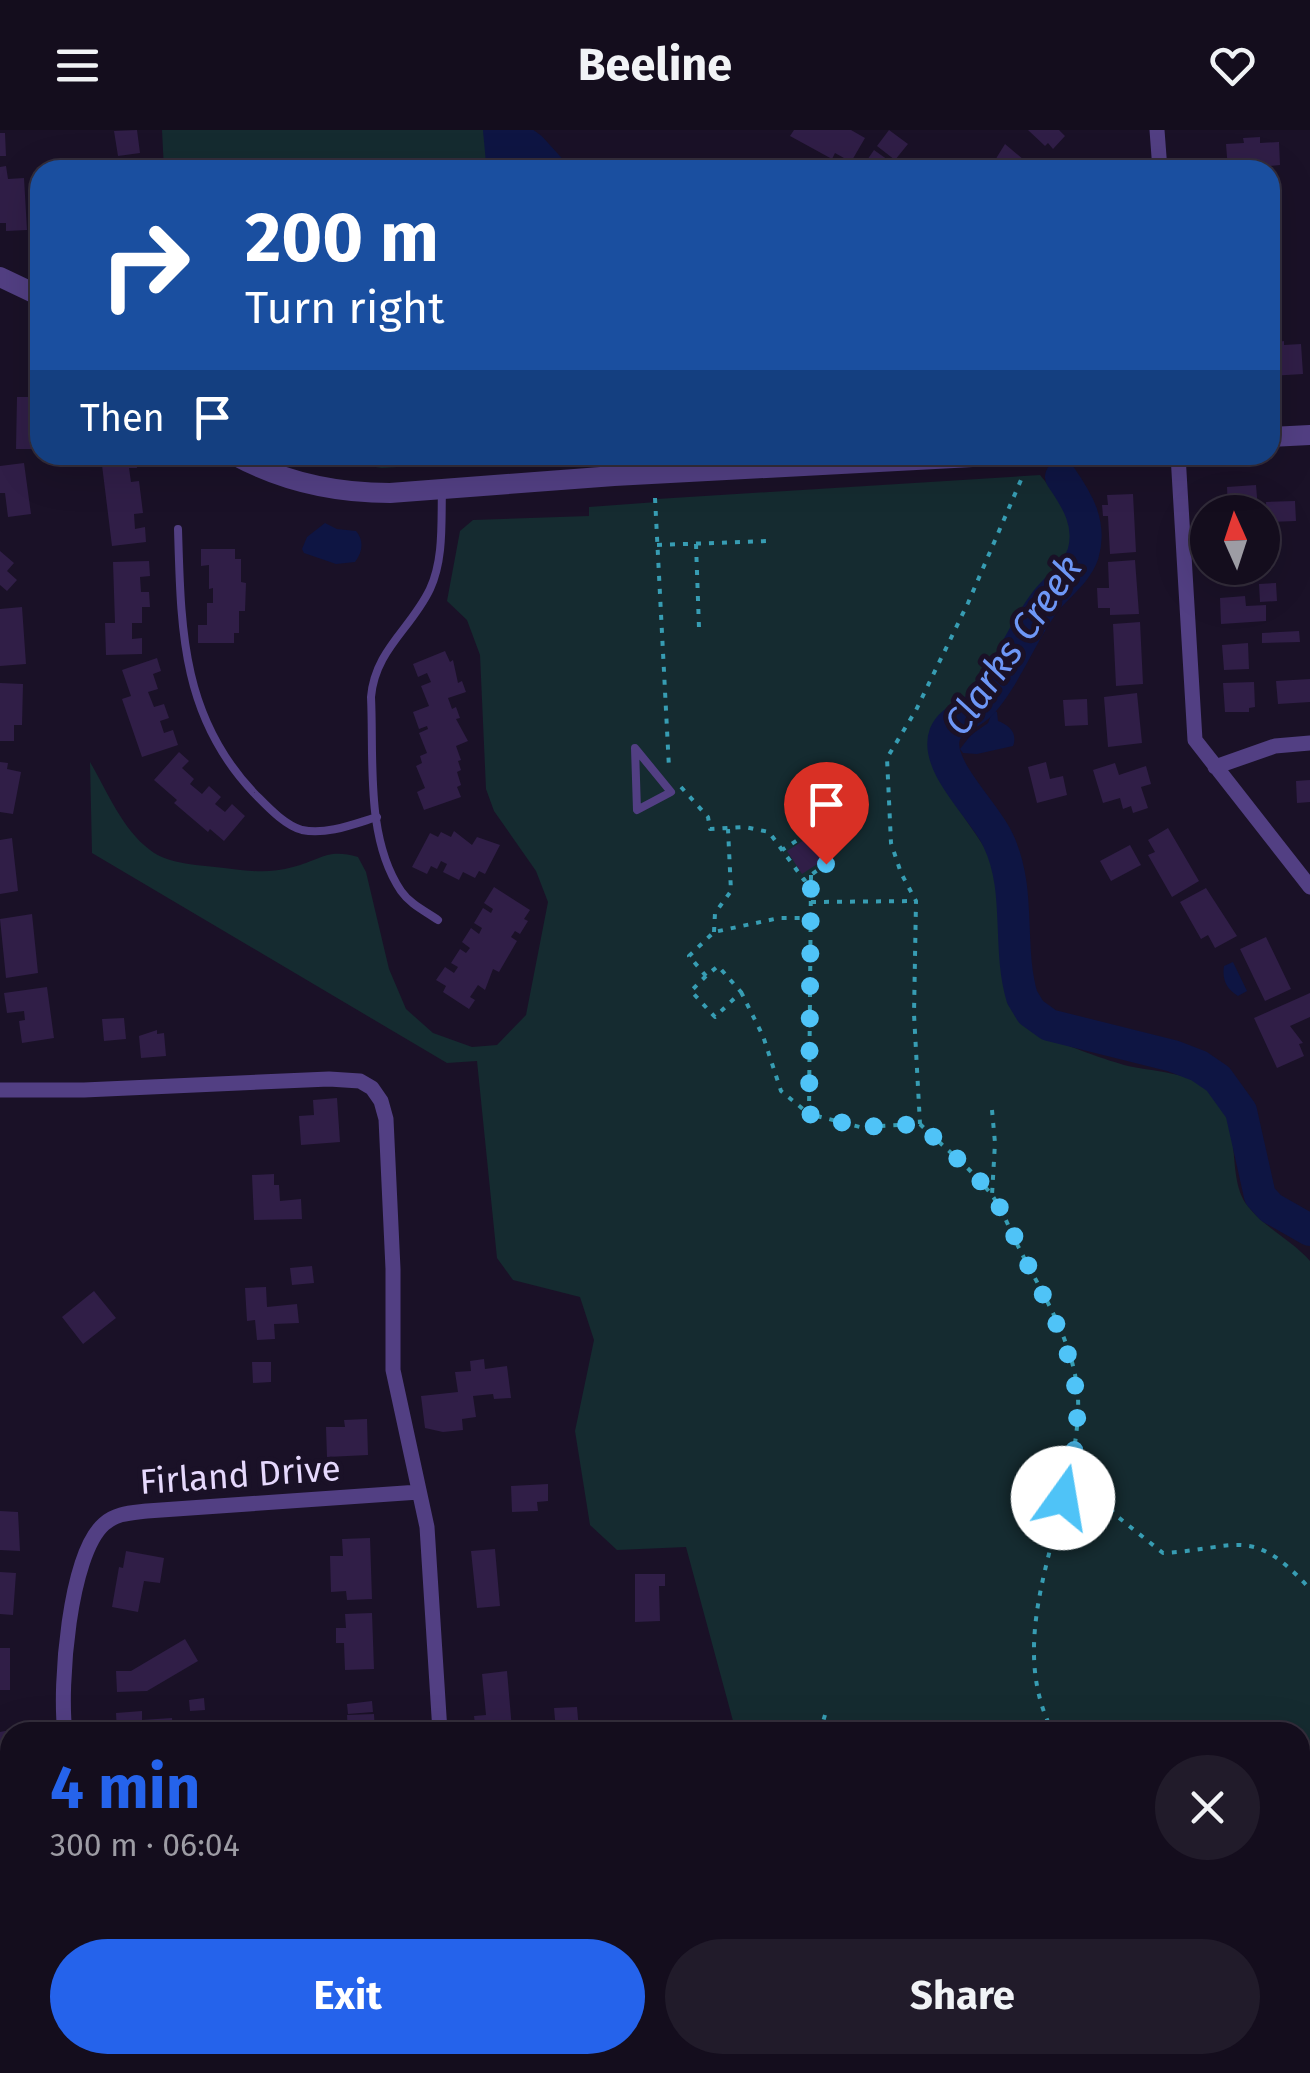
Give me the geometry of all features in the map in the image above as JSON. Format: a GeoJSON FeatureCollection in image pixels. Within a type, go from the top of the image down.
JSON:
{"type":"FeatureCollection","features":[{"type":"Feature","properties":{"kind":"street"},"geometry":{"type":"LineString","coordinates":[[1159,160],[1157,130],[1169,130]]}},
{"type":"Feature","properties":{"kind":"street"},"geometry":{"type":"LineString","coordinates":[[0,277],[30,291]]}},
{"type":"Feature","properties":{"kind":"street"},"geometry":{"type":"LineString","coordinates":[[1280,436],[1310,435]]}},
{"type":"Feature","properties":{"kind":"street"},"geometry":{"type":"LineString","coordinates":[[256,465],[292,481],[374,493],[821,465]]}},
{"type":"Feature","properties":{"kind":"street"},"geometry":{"type":"LineString","coordinates":[[1179,465],[1194,740],[1310,887]]}},
{"type":"Feature","properties":{"kind":"street"},"geometry":{"type":"LineString","coordinates":[[1215,768],[1275,746],[1310,743]]}},
{"type":"Feature","properties":{"kind":"street"},"geometry":{"type":"LineString","coordinates":[[0,1090],[329,1079],[360,1081],[372,1088],[384,1108],[389,1136],[393,1370],[428,1526],[439,1722]]}},
{"type":"Feature","properties":{"kind":"street","name":"Firland Drive"},"geometry":{"type":"LineString","coordinates":[[65,1722],[76,1578],[88,1545],[108,1521],[121,1514],[147,1511],[420,1492]]}},
{"type":"Feature","properties":{"kind":"lane"},"geometry":{"type":"LineString","coordinates":[[438,920],[403,894],[390,870],[377,817],[372,682],[383,654],[430,589],[438,563],[442,489]]}},
{"type":"Feature","properties":{"kind":"lane"},"geometry":{"type":"LineString","coordinates":[[178,529],[182,642],[188,671],[213,735],[232,765],[269,808],[300,830],[345,827],[377,817]]}},
{"type":"Feature","properties":{"kind":"lane"},"geometry":{"type":"LineString","coordinates":[[635,748],[671,792],[637,810],[635,748]]}},
{"type":"Feature","properties":{"kind":"path"},"geometry":{"type":"LineString","coordinates":[[1024,473],[968,603],[916,710],[887,758],[891,842],[901,874],[916,901],[914,1014],[920,1124],[992,1195],[1050,1304],[1071,1362],[1079,1410],[1072,1471],[1055,1526],[1031,1641],[1040,1708],[1048,1722]]}},
{"type":"Feature","properties":{"kind":"path"},"geometry":{"type":"LineString","coordinates":[[655,498],[669,775]]}},
{"type":"Feature","properties":{"kind":"path"},"geometry":{"type":"LineString","coordinates":[[657,545],[769,541]]}},
{"type":"Feature","properties":{"kind":"path"},"geometry":{"type":"LineString","coordinates":[[696,544],[699,628]]}},
{"type":"Feature","properties":{"kind":"path"},"geometry":{"type":"LineString","coordinates":[[681,787],[708,817],[710,829],[764,829],[804,880],[826,864],[807,834],[782,850]]}},
{"type":"Feature","properties":{"kind":"path"},"geometry":{"type":"LineString","coordinates":[[714,932],[715,913],[731,892],[728,828]]}},
{"type":"Feature","properties":{"kind":"path"},"geometry":{"type":"LineString","coordinates":[[809,1114],[811,875]]}},
{"type":"Feature","properties":{"kind":"path"},"geometry":{"type":"LineString","coordinates":[[811,902],[916,901]]}},
{"type":"Feature","properties":{"kind":"path"},"geometry":{"type":"LineString","coordinates":[[706,976],[688,956],[714,932],[779,918],[811,918]]}},
{"type":"Feature","properties":{"kind":"path"},"geometry":{"type":"LineString","coordinates":[[742,992],[714,1017],[690,990],[718,966],[747,997],[780,1092],[809,1114],[860,1127],[920,1124]]}},
{"type":"Feature","properties":{"kind":"path"},"geometry":{"type":"LineString","coordinates":[[992,1110],[992,1195]]}},
{"type":"Feature","properties":{"kind":"path"},"geometry":{"type":"LineString","coordinates":[[1072,1471],[1118,1517],[1163,1553],[1196,1552],[1240,1542],[1280,1558],[1310,1589]]}},
{"type":"Feature","properties":{"kind":"path"},"geometry":{"type":"LineString","coordinates":[[824,1722],[826,1715]]}},
{"type":"Feature","properties":{"kind":"green space"},"geometry":{"type":"Polygon","coordinates":[[[162,130],[506,130],[542,160],[164,160],[162,130]]]}},
{"type":"Feature","properties":{"kind":"green space"},"geometry":{"type":"Polygon","coordinates":[[[363,465],[428,465],[382,468],[363,465]]]}},
{"type":"Feature","properties":{"kind":"green space"},"geometry":{"type":"Polygon","coordinates":[[[1040,475],[1072,514],[1077,537],[1075,551],[1038,599],[980,694],[936,729],[930,747],[932,760],[947,792],[998,874],[1009,980],[1024,1017],[1039,1031],[1069,1046],[1124,1065],[1192,1079],[1211,1091],[1228,1119],[1237,1179],[1247,1205],[1310,1261],[1310,1722],[733,1722],[686,1547],[617,1550],[590,1525],[575,1431],[594,1340],[580,1297],[513,1280],[497,1258],[477,1061],[447,1063],[92,853],[90,762],[131,831],[166,859],[267,871],[331,854],[358,857],[366,872],[389,969],[406,1009],[433,1033],[472,1047],[497,1045],[526,1015],[548,902],[536,871],[494,811],[486,789],[480,655],[467,620],[447,601],[460,531],[473,520],[589,516],[589,507],[657,499],[1040,475]]]}},
{"type":"Feature","properties":{"kind":"shaded area"},"geometry":{"type":"Polygon","coordinates":[[[325,523],[356,531],[362,546],[355,562],[336,564],[304,553],[307,537],[325,523]]]}},
{"type":"Feature","properties":{"kind":"shaded area"},"geometry":{"type":"Polygon","coordinates":[[[993,710],[998,721],[1013,733],[1013,746],[963,753],[960,749],[988,723],[993,710]]]}},
{"type":"Feature","properties":{"kind":"shaded area"},"geometry":{"type":"Polygon","coordinates":[[[1233,962],[1247,991],[1238,996],[1228,987],[1224,975],[1224,966],[1233,962]]]}},
{"type":"Feature","properties":{"kind":"building"},"geometry":{"type":"Polygon","coordinates":[[[137,130],[140,153],[118,156],[114,131],[137,130]]]}},
{"type":"Feature","properties":{"kind":"building"},"geometry":{"type":"Polygon","coordinates":[[[794,130],[851,130],[865,138],[852,160],[847,160],[835,153],[832,159],[790,136],[794,130]]]}},
{"type":"Feature","properties":{"kind":"building"},"geometry":{"type":"Polygon","coordinates":[[[889,130],[908,144],[895,160],[877,146],[889,130]]]}},
{"type":"Feature","properties":{"kind":"building"},"geometry":{"type":"Polygon","coordinates":[[[1028,130],[1059,130],[1065,136],[1053,149],[1028,130]]]}},
{"type":"Feature","properties":{"kind":"building"},"geometry":{"type":"Polygon","coordinates":[[[0,133],[5,133],[6,156],[0,156],[0,133]]]}},
{"type":"Feature","properties":{"kind":"building"},"geometry":{"type":"Polygon","coordinates":[[[1260,137],[1260,143],[1279,142],[1280,160],[1227,160],[1226,144],[1244,143],[1243,138],[1260,137]]]}},
{"type":"Feature","properties":{"kind":"building"},"geometry":{"type":"Polygon","coordinates":[[[1005,144],[1024,160],[995,160],[1005,144]]]}},
{"type":"Feature","properties":{"kind":"building"},"geometry":{"type":"Polygon","coordinates":[[[874,150],[888,160],[867,160],[874,150]]]}},
{"type":"Feature","properties":{"kind":"building"},"geometry":{"type":"Polygon","coordinates":[[[6,166],[8,179],[24,178],[27,230],[6,231],[6,223],[0,223],[0,167],[6,166]]]}},
{"type":"Feature","properties":{"kind":"building"},"geometry":{"type":"Polygon","coordinates":[[[1280,342],[1301,344],[1303,374],[1280,375],[1280,342]]]}},
{"type":"Feature","properties":{"kind":"building"},"geometry":{"type":"Polygon","coordinates":[[[17,397],[30,397],[30,449],[16,449],[17,397]]]}},
{"type":"Feature","properties":{"kind":"building"},"geometry":{"type":"Polygon","coordinates":[[[24,463],[31,514],[8,517],[5,493],[0,493],[0,466],[24,463]]]}},
{"type":"Feature","properties":{"kind":"building"},"geometry":{"type":"Polygon","coordinates":[[[102,465],[137,465],[129,468],[131,482],[139,481],[143,513],[134,514],[135,529],[145,527],[146,542],[112,546],[102,465]]]}},
{"type":"Feature","properties":{"kind":"building"},"geometry":{"type":"Polygon","coordinates":[[[1256,485],[1257,495],[1227,495],[1227,487],[1256,485]]]}},
{"type":"Feature","properties":{"kind":"building"},"geometry":{"type":"Polygon","coordinates":[[[1133,494],[1136,552],[1110,554],[1108,516],[1103,516],[1102,505],[1108,505],[1107,495],[1133,494]]]}},
{"type":"Feature","properties":{"kind":"building"},"geometry":{"type":"Polygon","coordinates":[[[1295,501],[1296,521],[1280,522],[1280,502],[1295,501]]]}},
{"type":"Feature","properties":{"kind":"building"},"geometry":{"type":"Polygon","coordinates":[[[201,549],[235,549],[235,559],[241,559],[241,582],[246,583],[245,611],[239,611],[239,633],[234,633],[234,643],[198,643],[198,625],[207,625],[207,603],[213,603],[209,565],[201,566],[201,549]]]}},
{"type":"Feature","properties":{"kind":"building"},"geometry":{"type":"Polygon","coordinates":[[[0,551],[14,563],[7,571],[17,580],[7,591],[0,585],[0,551]]]}},
{"type":"Feature","properties":{"kind":"building"},"geometry":{"type":"Polygon","coordinates":[[[1135,560],[1139,614],[1110,615],[1110,608],[1098,608],[1097,588],[1109,588],[1108,562],[1135,560]]]}},
{"type":"Feature","properties":{"kind":"building"},"geometry":{"type":"Polygon","coordinates":[[[149,561],[150,576],[140,577],[141,592],[149,592],[150,607],[142,607],[142,623],[132,623],[132,639],[142,638],[142,654],[106,655],[105,623],[115,623],[113,562],[149,561]]]}},
{"type":"Feature","properties":{"kind":"building"},"geometry":{"type":"Polygon","coordinates":[[[1259,585],[1276,585],[1277,601],[1260,602],[1259,585]]]}},
{"type":"Feature","properties":{"kind":"building"},"geometry":{"type":"Polygon","coordinates":[[[1245,596],[1246,606],[1266,605],[1266,621],[1221,624],[1220,598],[1245,596]]]}},
{"type":"Feature","properties":{"kind":"building"},"geometry":{"type":"Polygon","coordinates":[[[22,607],[26,664],[0,666],[0,609],[22,607]]]}},
{"type":"Feature","properties":{"kind":"building"},"geometry":{"type":"Polygon","coordinates":[[[1140,622],[1143,684],[1116,686],[1113,624],[1140,622]]]}},
{"type":"Feature","properties":{"kind":"building"},"geometry":{"type":"Polygon","coordinates":[[[1299,631],[1300,642],[1262,643],[1262,633],[1299,631]]]}},
{"type":"Feature","properties":{"kind":"building"},"geometry":{"type":"Polygon","coordinates":[[[1248,643],[1249,669],[1224,670],[1222,645],[1248,643]]]}},
{"type":"Feature","properties":{"kind":"building"},"geometry":{"type":"Polygon","coordinates":[[[445,651],[450,662],[453,660],[458,683],[462,681],[466,692],[448,698],[452,709],[456,707],[460,718],[456,719],[468,741],[456,746],[461,760],[461,770],[457,772],[461,785],[457,787],[461,797],[424,810],[417,792],[425,788],[416,766],[422,763],[420,756],[427,753],[419,733],[428,729],[419,729],[413,712],[429,706],[421,686],[431,682],[427,673],[418,677],[413,664],[445,651]]]}},
{"type":"Feature","properties":{"kind":"building"},"geometry":{"type":"Polygon","coordinates":[[[157,658],[161,671],[153,674],[158,689],[148,692],[154,707],[164,704],[169,718],[160,721],[164,733],[173,730],[178,745],[142,757],[122,699],[131,696],[122,670],[157,658]]]}},
{"type":"Feature","properties":{"kind":"building"},"geometry":{"type":"Polygon","coordinates":[[[1310,679],[1310,702],[1278,704],[1276,681],[1310,679]]]}},
{"type":"Feature","properties":{"kind":"building"},"geometry":{"type":"Polygon","coordinates":[[[1254,682],[1255,707],[1249,708],[1249,712],[1225,712],[1223,683],[1254,682]]]}},
{"type":"Feature","properties":{"kind":"building"},"geometry":{"type":"Polygon","coordinates":[[[0,683],[23,684],[22,725],[14,725],[14,741],[0,741],[0,683]]]}},
{"type":"Feature","properties":{"kind":"building"},"geometry":{"type":"Polygon","coordinates":[[[1137,693],[1142,743],[1108,747],[1104,697],[1137,693]]]}},
{"type":"Feature","properties":{"kind":"building"},"geometry":{"type":"Polygon","coordinates":[[[1087,699],[1088,725],[1065,726],[1063,700],[1087,699]]]}},
{"type":"Feature","properties":{"kind":"building"},"geometry":{"type":"Polygon","coordinates":[[[179,752],[189,761],[182,768],[194,779],[190,784],[202,794],[209,786],[221,797],[215,804],[225,812],[232,804],[245,816],[224,841],[174,803],[177,800],[154,780],[179,752]]]}},
{"type":"Feature","properties":{"kind":"building"},"geometry":{"type":"Polygon","coordinates":[[[0,762],[8,763],[7,769],[21,772],[13,814],[0,812],[0,762]]]}},
{"type":"Feature","properties":{"kind":"building"},"geometry":{"type":"Polygon","coordinates":[[[1046,762],[1050,779],[1063,776],[1067,795],[1037,803],[1028,767],[1046,762]]]}},
{"type":"Feature","properties":{"kind":"building"},"geometry":{"type":"Polygon","coordinates":[[[1115,763],[1119,775],[1146,766],[1151,784],[1141,787],[1148,808],[1133,813],[1131,806],[1123,809],[1120,798],[1103,803],[1093,770],[1115,763]]]}},
{"type":"Feature","properties":{"kind":"building"},"geometry":{"type":"Polygon","coordinates":[[[1310,780],[1310,802],[1297,803],[1296,781],[1310,780]]]}},
{"type":"Feature","properties":{"kind":"building"},"geometry":{"type":"Polygon","coordinates":[[[1168,828],[1199,881],[1172,897],[1148,855],[1155,852],[1148,840],[1168,828]]]}},
{"type":"Feature","properties":{"kind":"building"},"geometry":{"type":"Polygon","coordinates":[[[454,831],[472,845],[477,837],[500,845],[485,874],[479,871],[475,878],[463,872],[459,880],[443,872],[447,864],[441,861],[437,869],[431,866],[427,874],[412,867],[430,833],[438,837],[441,832],[451,837],[454,831]]]}},
{"type":"Feature","properties":{"kind":"building"},"geometry":{"type":"Polygon","coordinates":[[[12,838],[18,891],[0,894],[0,840],[12,838]]]}},
{"type":"Feature","properties":{"kind":"building"},"geometry":{"type":"Polygon","coordinates":[[[807,838],[822,861],[802,874],[787,851],[807,838]]]}},
{"type":"Feature","properties":{"kind":"building"},"geometry":{"type":"Polygon","coordinates":[[[1130,845],[1141,865],[1111,881],[1100,861],[1130,845]]]}},
{"type":"Feature","properties":{"kind":"building"},"geometry":{"type":"Polygon","coordinates":[[[494,887],[530,910],[524,919],[528,921],[520,934],[515,931],[511,937],[517,941],[499,972],[493,969],[485,990],[478,985],[470,997],[475,1000],[469,1009],[443,992],[446,986],[436,980],[445,967],[454,973],[458,967],[451,963],[460,949],[466,953],[470,948],[462,942],[471,928],[479,934],[482,928],[474,923],[483,908],[491,913],[493,909],[484,903],[494,887]]]}},
{"type":"Feature","properties":{"kind":"building"},"geometry":{"type":"Polygon","coordinates":[[[1206,888],[1237,936],[1215,948],[1208,935],[1201,939],[1180,902],[1206,888]]]}},
{"type":"Feature","properties":{"kind":"building"},"geometry":{"type":"Polygon","coordinates":[[[32,914],[38,973],[6,978],[0,919],[32,914]]]}},
{"type":"Feature","properties":{"kind":"building"},"geometry":{"type":"Polygon","coordinates":[[[1266,937],[1291,989],[1265,1001],[1240,949],[1266,937]]]}},
{"type":"Feature","properties":{"kind":"building"},"geometry":{"type":"Polygon","coordinates":[[[47,987],[54,1038],[22,1043],[19,1021],[25,1020],[24,1011],[7,1013],[4,993],[47,987]]]}},
{"type":"Feature","properties":{"kind":"building"},"geometry":{"type":"Polygon","coordinates":[[[1310,993],[1310,1017],[1290,1026],[1303,1043],[1299,1044],[1304,1056],[1277,1068],[1254,1018],[1310,993]]]}},
{"type":"Feature","properties":{"kind":"building"},"geometry":{"type":"Polygon","coordinates":[[[124,1018],[126,1039],[104,1041],[102,1019],[124,1018]]]}},
{"type":"Feature","properties":{"kind":"building"},"geometry":{"type":"Polygon","coordinates":[[[157,1030],[157,1034],[164,1033],[166,1056],[141,1058],[139,1036],[157,1030]]]}},
{"type":"Feature","properties":{"kind":"building"},"geometry":{"type":"Polygon","coordinates":[[[337,1098],[340,1142],[301,1145],[299,1116],[314,1115],[313,1100],[337,1098]]]}},
{"type":"Feature","properties":{"kind":"building"},"geometry":{"type":"Polygon","coordinates":[[[274,1174],[280,1201],[301,1199],[302,1219],[254,1220],[252,1175],[274,1174]]]}},
{"type":"Feature","properties":{"kind":"building"},"geometry":{"type":"Polygon","coordinates":[[[312,1266],[314,1283],[292,1285],[290,1268],[312,1266]]]}},
{"type":"Feature","properties":{"kind":"building"},"geometry":{"type":"Polygon","coordinates":[[[266,1287],[267,1307],[297,1304],[299,1323],[274,1324],[275,1339],[257,1340],[255,1320],[247,1321],[245,1288],[266,1287]]]}},
{"type":"Feature","properties":{"kind":"building"},"geometry":{"type":"Polygon","coordinates":[[[94,1291],[116,1318],[83,1344],[62,1317],[94,1291]]]}},
{"type":"Feature","properties":{"kind":"building"},"geometry":{"type":"Polygon","coordinates":[[[484,1359],[485,1369],[507,1366],[511,1398],[494,1399],[493,1394],[473,1396],[476,1417],[462,1419],[463,1430],[443,1432],[425,1428],[421,1396],[458,1392],[455,1372],[471,1371],[470,1361],[484,1359]]]}},
{"type":"Feature","properties":{"kind":"building"},"geometry":{"type":"Polygon","coordinates":[[[252,1362],[271,1362],[271,1382],[253,1383],[252,1362]]]}},
{"type":"Feature","properties":{"kind":"building"},"geometry":{"type":"Polygon","coordinates":[[[367,1419],[368,1455],[327,1457],[326,1427],[345,1427],[344,1420],[367,1419]]]}},
{"type":"Feature","properties":{"kind":"building"},"geometry":{"type":"Polygon","coordinates":[[[548,1484],[548,1501],[537,1502],[538,1511],[512,1512],[511,1486],[548,1484]]]}},
{"type":"Feature","properties":{"kind":"building"},"geometry":{"type":"Polygon","coordinates":[[[0,1511],[18,1512],[20,1551],[0,1550],[0,1511]]]}},
{"type":"Feature","properties":{"kind":"building"},"geometry":{"type":"Polygon","coordinates":[[[370,1538],[372,1599],[347,1600],[346,1591],[331,1592],[330,1556],[343,1556],[342,1539],[370,1538]]]}},
{"type":"Feature","properties":{"kind":"building"},"geometry":{"type":"Polygon","coordinates":[[[495,1549],[500,1606],[477,1608],[471,1551],[495,1549]]]}},
{"type":"Feature","properties":{"kind":"building"},"geometry":{"type":"Polygon","coordinates":[[[126,1551],[164,1558],[160,1583],[144,1581],[138,1612],[112,1607],[126,1551]]]}},
{"type":"Feature","properties":{"kind":"building"},"geometry":{"type":"Polygon","coordinates":[[[0,1572],[16,1573],[13,1615],[0,1614],[0,1572]]]}},
{"type":"Feature","properties":{"kind":"building"},"geometry":{"type":"Polygon","coordinates":[[[635,1574],[665,1574],[665,1586],[659,1586],[660,1621],[635,1622],[635,1574]]]}},
{"type":"Feature","properties":{"kind":"building"},"geometry":{"type":"Polygon","coordinates":[[[372,1613],[374,1669],[345,1670],[344,1643],[336,1643],[336,1628],[346,1628],[345,1614],[372,1613]]]}},
{"type":"Feature","properties":{"kind":"building"},"geometry":{"type":"Polygon","coordinates":[[[185,1639],[198,1661],[147,1691],[117,1692],[116,1671],[131,1671],[185,1639]]]}},
{"type":"Feature","properties":{"kind":"building"},"geometry":{"type":"Polygon","coordinates":[[[0,1648],[10,1648],[10,1690],[0,1690],[0,1648]]]}},
{"type":"Feature","properties":{"kind":"building"},"geometry":{"type":"Polygon","coordinates":[[[507,1671],[511,1722],[475,1722],[474,1716],[486,1715],[482,1674],[507,1671]]]}},
{"type":"Feature","properties":{"kind":"building"},"geometry":{"type":"Polygon","coordinates":[[[204,1698],[205,1710],[190,1711],[189,1700],[204,1698]]]}},
{"type":"Feature","properties":{"kind":"building"},"geometry":{"type":"Polygon","coordinates":[[[372,1701],[373,1712],[348,1714],[347,1704],[372,1701]]]}},
{"type":"Feature","properties":{"kind":"building"},"geometry":{"type":"Polygon","coordinates":[[[577,1707],[578,1722],[555,1722],[554,1708],[577,1707]]]}},
{"type":"Feature","properties":{"kind":"building"},"geometry":{"type":"Polygon","coordinates":[[[142,1711],[142,1720],[172,1718],[172,1722],[116,1722],[116,1713],[142,1711]]]}},
{"type":"Feature","properties":{"kind":"building"},"geometry":{"type":"Polygon","coordinates":[[[374,1714],[374,1722],[347,1722],[347,1715],[374,1714]]]}},
{"type":"Feature","properties":{"kind":"waterway","name":"Clarks Creek"},"geometry":{"type":"LineString","coordinates":[[499,130],[502,160]]}},
{"type":"Feature","properties":{"kind":"waterway","name":"Clarks Creek"},"geometry":{"type":"LineString","coordinates":[[506,130],[542,160]]}},
{"type":"Feature","properties":{"kind":"waterway","name":"Clarks Creek"},"geometry":{"type":"LineString","coordinates":[[1061,477],[1084,523],[1083,554],[1037,614],[989,694],[948,729],[943,746],[953,774],[991,828],[1005,859],[1022,997],[1031,1012],[1049,1025],[1173,1056],[1218,1079],[1241,1111],[1260,1196],[1271,1208],[1310,1230]]}},
{"type":"Feature","properties":{"kind":"route"},"geometry":{"type":"LineString","coordinates":[[826,864],[811,875],[809,1114],[860,1127],[920,1124],[992,1195],[1050,1304],[1077,1386],[1079,1410],[1072,1471],[1063,1498]]}}]}
